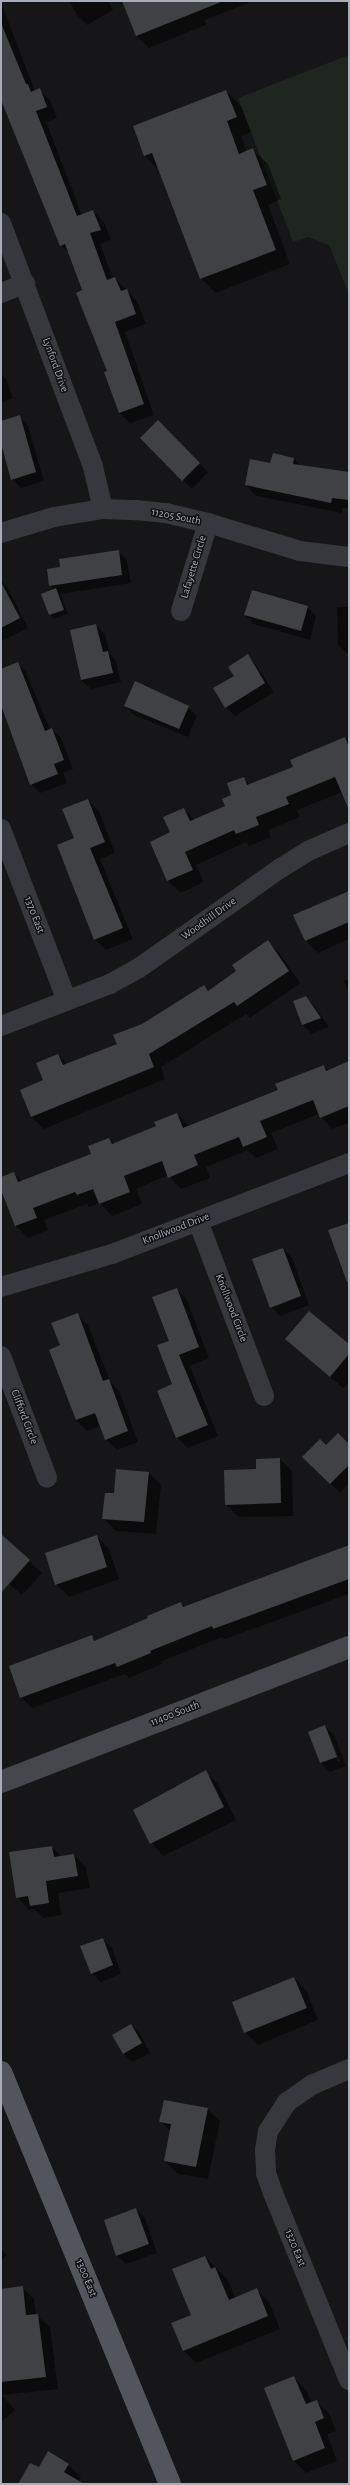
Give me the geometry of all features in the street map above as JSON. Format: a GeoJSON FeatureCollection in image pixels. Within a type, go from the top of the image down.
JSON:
{"type":"FeatureCollection","features":[{"type":"Feature","properties":{"kind":"main road","name":"11400 South"},"geometry":{"type":"LineString","coordinates":[[1,1782],[349,1647]]}},
{"type":"Feature","properties":{"kind":"main road","name":"1300 East"},"geometry":{"type":"LineString","coordinates":[[1,2072],[170,2484]]}},
{"type":"Feature","properties":{"kind":"street","name":"Lynford Drive"},"geometry":{"type":"LineString","coordinates":[[1,223],[93,467],[103,509]]}},
{"type":"Feature","properties":{"kind":"street"},"geometry":{"type":"LineString","coordinates":[[1,293],[25,284]]}},
{"type":"Feature","properties":{"kind":"street","name":"11205 South"},"geometry":{"type":"LineString","coordinates":[[1,533],[54,517],[103,509],[166,513],[208,523],[300,551],[349,557]]}},
{"type":"Feature","properties":{"kind":"street","name":"Lafayette Circle"},"geometry":{"type":"LineString","coordinates":[[181,611],[208,523]]}},
{"type":"Feature","properties":{"kind":"street","name":"1370 East"},"geometry":{"type":"LineString","coordinates":[[1,829],[67,1001]]}},
{"type":"Feature","properties":{"kind":"street","name":"Woodhill Drive"},"geometry":{"type":"LineString","coordinates":[[1,1026],[110,984],[139,968],[281,868],[308,851],[349,833]]}},
{"type":"Feature","properties":{"kind":"street","name":"Knollwood Drive"},"geometry":{"type":"LineString","coordinates":[[1,1287],[105,1256],[349,1163]]}},
{"type":"Feature","properties":{"kind":"street","name":"Knollwood Circle"},"geometry":{"type":"LineString","coordinates":[[198,1221],[264,1396]]}},
{"type":"Feature","properties":{"kind":"street","name":"Clifford Circle"},"geometry":{"type":"LineString","coordinates":[[1,1356],[47,1478]]}},
{"type":"Feature","properties":{"kind":"street","name":"1320 East"},"geometry":{"type":"LineString","coordinates":[[349,2070],[299,2092],[278,2114],[268,2131],[264,2151],[266,2173],[349,2380]]}},
{"type":"Feature","properties":{"kind":"shaded area"},"geometry":{"type":"Polygon","coordinates":[[[349,55],[349,294],[329,245],[308,237],[293,242],[238,98],[349,55]]]}},
{"type":"Feature","properties":{"kind":"building"},"geometry":{"type":"Polygon","coordinates":[[[122,1],[221,1],[221,2],[136,36],[122,1]]]}},
{"type":"Feature","properties":{"kind":"building"},"geometry":{"type":"Polygon","coordinates":[[[1,23],[26,84],[28,84],[31,92],[40,88],[47,107],[36,111],[77,216],[93,210],[101,230],[90,233],[107,280],[115,277],[121,291],[127,289],[136,314],[115,322],[144,404],[119,413],[104,372],[107,371],[76,293],[82,290],[65,244],[60,246],[1,100],[1,23]]]}},
{"type":"Feature","properties":{"kind":"building"},"geometry":{"type":"Polygon","coordinates":[[[226,90],[237,117],[227,121],[239,154],[253,148],[267,185],[253,190],[276,250],[200,279],[152,153],[144,156],[133,126],[226,90]]]}},
{"type":"Feature","properties":{"kind":"building"},"geometry":{"type":"Polygon","coordinates":[[[20,415],[36,472],[11,480],[1,443],[1,421],[20,415]]]}},
{"type":"Feature","properties":{"kind":"building"},"geometry":{"type":"Polygon","coordinates":[[[158,420],[200,463],[182,481],[140,438],[158,420]]]}},
{"type":"Feature","properties":{"kind":"building"},"geometry":{"type":"Polygon","coordinates":[[[273,453],[294,458],[293,464],[349,472],[349,500],[332,498],[331,503],[245,485],[250,459],[270,463],[273,453]]]}},
{"type":"Feature","properties":{"kind":"building"},"geometry":{"type":"Polygon","coordinates":[[[119,550],[122,575],[49,586],[47,569],[60,567],[59,559],[119,550]]]}},
{"type":"Feature","properties":{"kind":"building"},"geometry":{"type":"Polygon","coordinates":[[[1,582],[20,618],[1,628],[1,582]]]}},
{"type":"Feature","properties":{"kind":"building"},"geometry":{"type":"Polygon","coordinates":[[[56,588],[64,610],[49,615],[41,594],[56,588]]]}},
{"type":"Feature","properties":{"kind":"building"},"geometry":{"type":"Polygon","coordinates":[[[252,590],[308,606],[301,631],[244,615],[252,590]]]}},
{"type":"Feature","properties":{"kind":"building"},"geometry":{"type":"Polygon","coordinates":[[[96,624],[103,652],[108,651],[113,673],[81,680],[70,630],[96,624]]]}},
{"type":"Feature","properties":{"kind":"building"},"geometry":{"type":"Polygon","coordinates":[[[248,654],[265,683],[225,708],[213,688],[234,676],[228,667],[248,654]]]}},
{"type":"Feature","properties":{"kind":"building"},"geometry":{"type":"Polygon","coordinates":[[[18,662],[45,731],[52,728],[64,760],[54,764],[58,774],[30,785],[1,705],[1,669],[18,662]]]}},
{"type":"Feature","properties":{"kind":"building"},"geometry":{"type":"Polygon","coordinates":[[[135,681],[189,706],[179,729],[124,706],[135,681]]]}},
{"type":"Feature","properties":{"kind":"building"},"geometry":{"type":"Polygon","coordinates":[[[345,737],[349,747],[349,810],[335,777],[286,797],[289,804],[256,817],[259,825],[236,834],[234,830],[185,852],[193,870],[167,881],[150,842],[170,832],[163,817],[184,808],[190,821],[225,806],[222,799],[231,795],[227,783],[244,777],[247,785],[293,767],[290,760],[345,737]]]}},
{"type":"Feature","properties":{"kind":"building"},"geometry":{"type":"Polygon","coordinates":[[[88,799],[105,842],[90,848],[123,928],[94,940],[57,845],[74,838],[62,809],[88,799]]]}},
{"type":"Feature","properties":{"kind":"building"},"geometry":{"type":"Polygon","coordinates":[[[349,891],[349,922],[305,941],[293,915],[349,891]]]}},
{"type":"Feature","properties":{"kind":"building"},"geometry":{"type":"Polygon","coordinates":[[[268,940],[289,971],[237,1006],[234,1002],[149,1054],[154,1067],[31,1117],[20,1090],[43,1080],[36,1063],[58,1054],[63,1065],[117,1044],[113,1035],[142,1024],[204,985],[208,991],[236,971],[232,965],[268,940]]]}},
{"type":"Feature","properties":{"kind":"building"},"geometry":{"type":"Polygon","coordinates":[[[306,996],[321,1018],[302,1025],[293,1001],[306,996]]]}},
{"type":"Feature","properties":{"kind":"building"},"geometry":{"type":"Polygon","coordinates":[[[349,1061],[349,1106],[320,1118],[313,1100],[260,1121],[267,1137],[243,1147],[239,1137],[194,1155],[198,1165],[168,1178],[162,1161],[124,1176],[130,1192],[99,1204],[93,1189],[77,1195],[75,1192],[33,1208],[37,1218],[15,1226],[1,1190],[1,1177],[14,1172],[18,1182],[91,1154],[88,1146],[109,1138],[112,1144],[156,1126],[154,1122],[177,1113],[183,1128],[278,1090],[275,1084],[324,1065],[326,1071],[349,1061]]]}},
{"type":"Feature","properties":{"kind":"building"},"geometry":{"type":"Polygon","coordinates":[[[349,1223],[349,1281],[347,1282],[328,1230],[349,1223]]]}},
{"type":"Feature","properties":{"kind":"building"},"geometry":{"type":"Polygon","coordinates":[[[283,1248],[301,1296],[270,1308],[252,1259],[283,1248]]]}},
{"type":"Feature","properties":{"kind":"building"},"geometry":{"type":"Polygon","coordinates":[[[177,1288],[199,1347],[179,1355],[208,1425],[176,1438],[157,1391],[172,1384],[157,1345],[169,1341],[152,1297],[177,1288]]]}},
{"type":"Feature","properties":{"kind":"building"},"geometry":{"type":"Polygon","coordinates":[[[309,1311],[349,1344],[349,1354],[330,1377],[285,1339],[309,1311]]]}},
{"type":"Feature","properties":{"kind":"building"},"geometry":{"type":"Polygon","coordinates":[[[78,1313],[103,1381],[109,1379],[128,1431],[105,1440],[95,1413],[76,1420],[49,1350],[60,1345],[51,1323],[78,1313]]]}},
{"type":"Feature","properties":{"kind":"building"},"geometry":{"type":"Polygon","coordinates":[[[338,1433],[349,1444],[349,1465],[330,1484],[302,1457],[320,1439],[326,1445],[338,1433]]]}},
{"type":"Feature","properties":{"kind":"building"},"geometry":{"type":"Polygon","coordinates":[[[280,1458],[281,1503],[225,1505],[224,1470],[256,1469],[256,1459],[280,1458]]]}},
{"type":"Feature","properties":{"kind":"building"},"geometry":{"type":"Polygon","coordinates":[[[116,1469],[149,1472],[144,1522],[102,1519],[105,1493],[114,1493],[116,1469]]]}},
{"type":"Feature","properties":{"kind":"building"},"geometry":{"type":"Polygon","coordinates":[[[1,1534],[30,1560],[1,1593],[1,1534]]]}},
{"type":"Feature","properties":{"kind":"building"},"geometry":{"type":"Polygon","coordinates":[[[97,1535],[107,1567],[55,1585],[45,1553],[97,1535]]]}},
{"type":"Feature","properties":{"kind":"building"},"geometry":{"type":"Polygon","coordinates":[[[349,1545],[349,1579],[213,1629],[212,1626],[150,1651],[151,1653],[117,1667],[115,1663],[20,1698],[9,1666],[92,1635],[94,1641],[181,1602],[183,1607],[349,1545]]]}},
{"type":"Feature","properties":{"kind":"building"},"geometry":{"type":"Polygon","coordinates":[[[325,1725],[337,1757],[320,1763],[308,1732],[325,1725]]]}},
{"type":"Feature","properties":{"kind":"building"},"geometry":{"type":"Polygon","coordinates":[[[206,1770],[224,1807],[150,1844],[133,1810],[206,1770]]]}},
{"type":"Feature","properties":{"kind":"building"},"geometry":{"type":"Polygon","coordinates":[[[52,1846],[54,1857],[74,1854],[78,1876],[46,1881],[49,1903],[30,1906],[28,1896],[16,1898],[9,1852],[52,1846]]]}},
{"type":"Feature","properties":{"kind":"building"},"geometry":{"type":"Polygon","coordinates":[[[103,1938],[113,1965],[91,1974],[80,1946],[103,1938]]]}},
{"type":"Feature","properties":{"kind":"building"},"geometry":{"type":"Polygon","coordinates":[[[294,1977],[307,2008],[244,2033],[232,2002],[294,1977]]]}},
{"type":"Feature","properties":{"kind":"building"},"geometry":{"type":"Polygon","coordinates":[[[131,2024],[142,2043],[123,2054],[112,2035],[131,2024]]]}},
{"type":"Feature","properties":{"kind":"building"},"geometry":{"type":"Polygon","coordinates":[[[164,2100],[208,2108],[196,2167],[164,2161],[171,2124],[159,2122],[164,2100]]]}},
{"type":"Feature","properties":{"kind":"building"},"geometry":{"type":"Polygon","coordinates":[[[136,2208],[149,2244],[116,2256],[104,2220],[136,2208]]]}},
{"type":"Feature","properties":{"kind":"building"},"geometry":{"type":"Polygon","coordinates":[[[205,2256],[211,2269],[215,2267],[229,2300],[257,2288],[268,2316],[183,2351],[171,2323],[191,2315],[172,2269],[205,2256]]]}},
{"type":"Feature","properties":{"kind":"building"},"geometry":{"type":"Polygon","coordinates":[[[23,2286],[26,2315],[38,2314],[46,2377],[1,2382],[1,2289],[23,2286]]]}},
{"type":"Feature","properties":{"kind":"building"},"geometry":{"type":"Polygon","coordinates":[[[294,2376],[306,2404],[317,2400],[324,2418],[315,2422],[325,2448],[293,2461],[264,2388],[294,2376]]]}},
{"type":"Feature","properties":{"kind":"building"},"geometry":{"type":"Polygon","coordinates":[[[48,2451],[69,2464],[64,2472],[84,2484],[18,2484],[30,2463],[39,2467],[48,2451]]]}}]}
